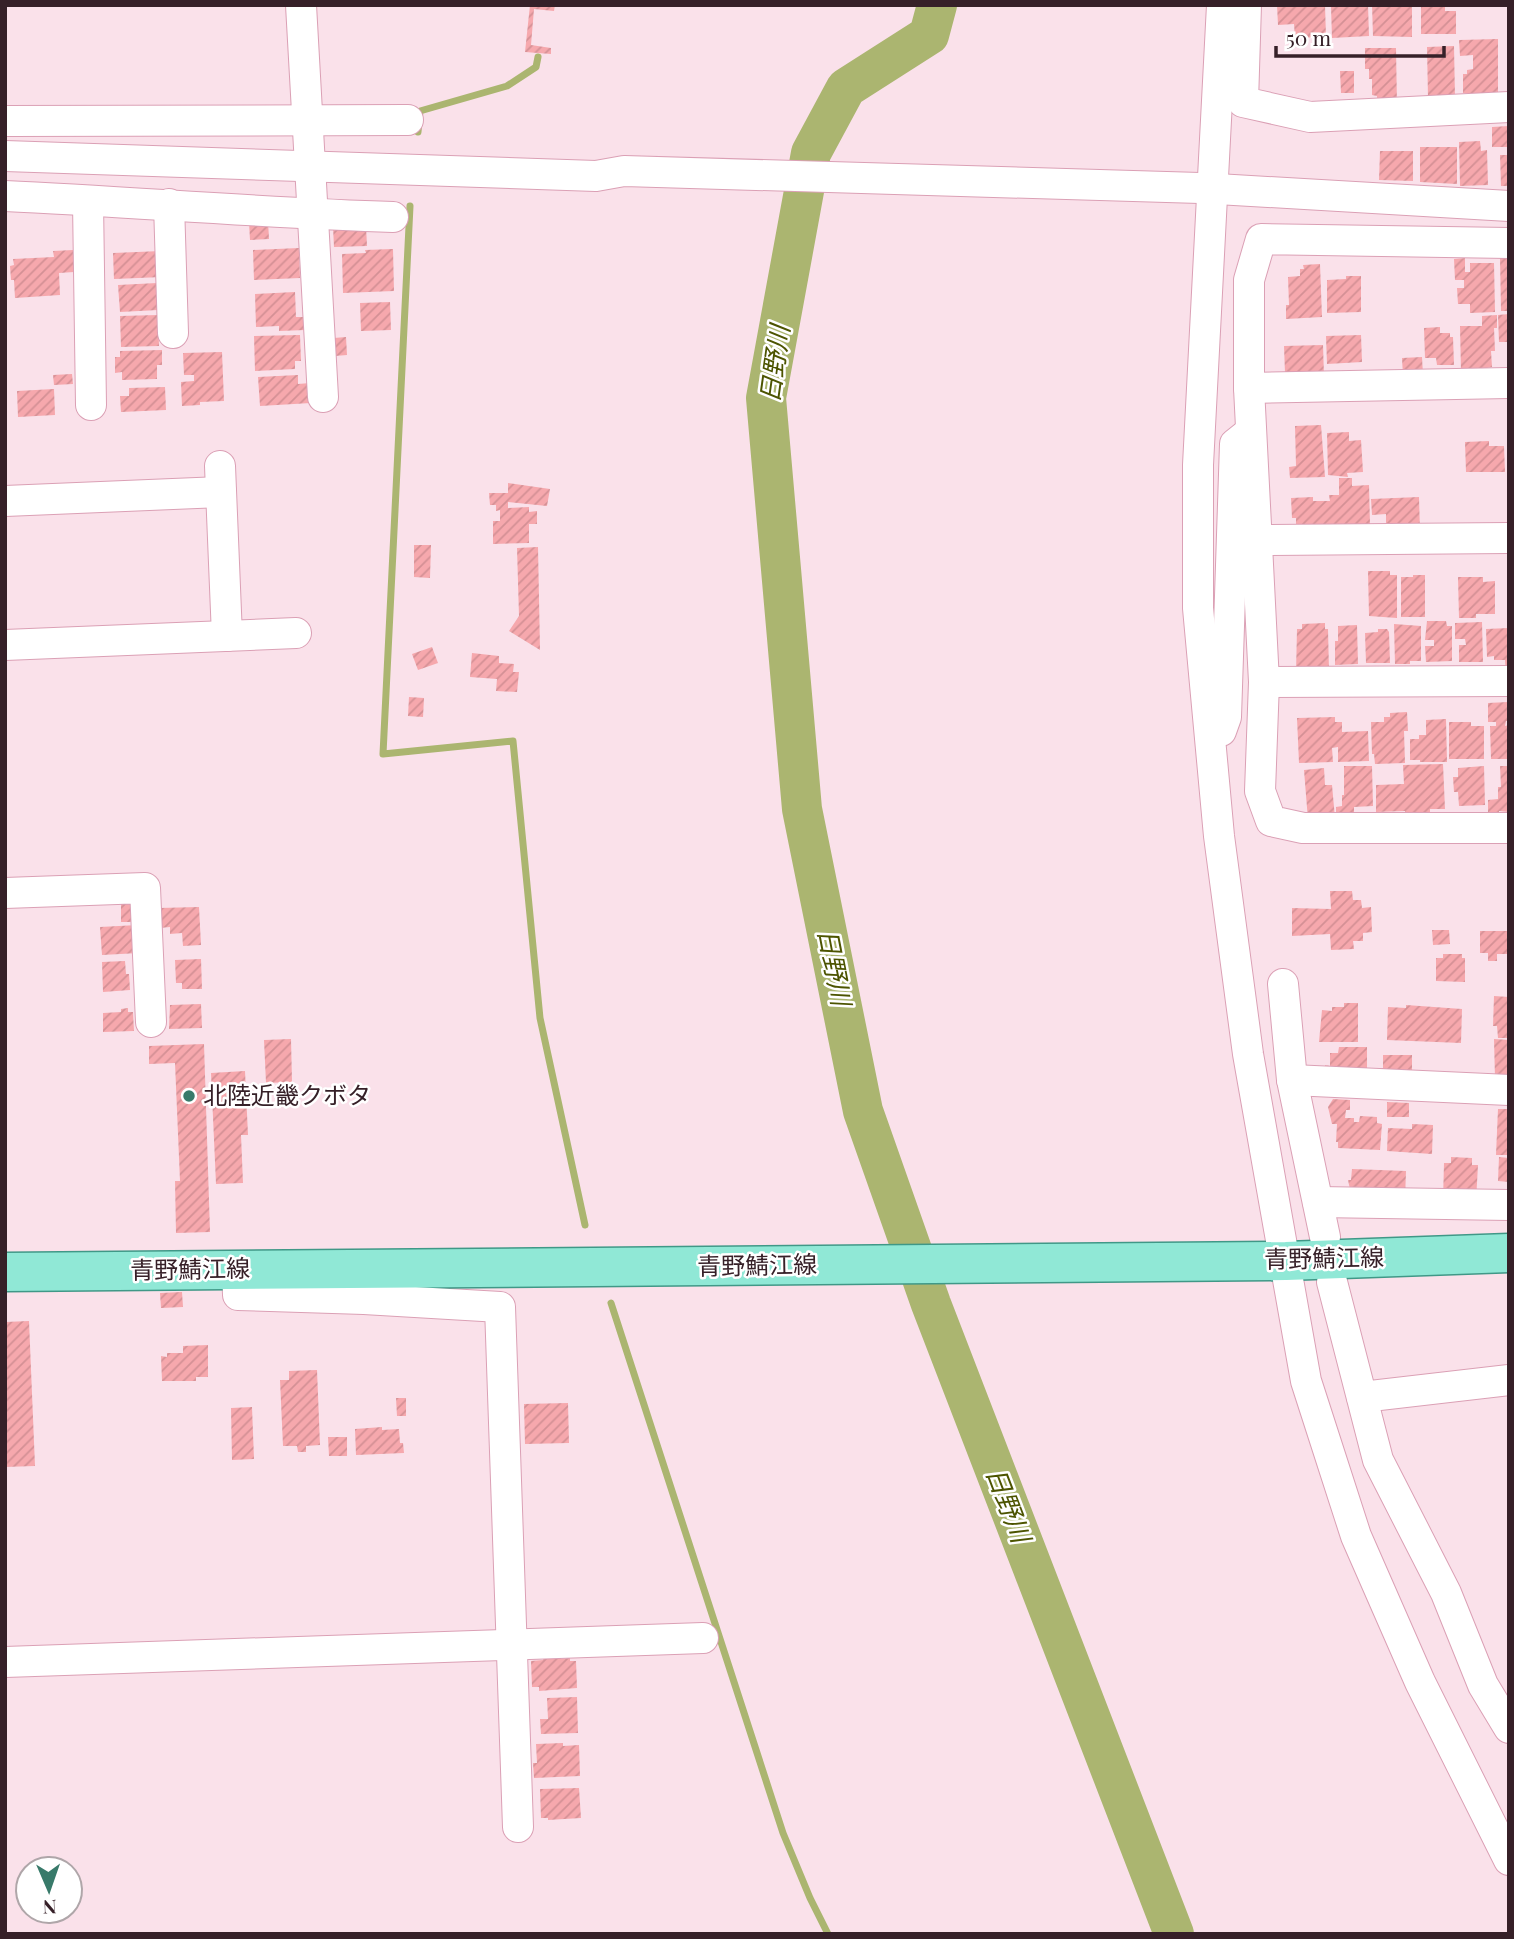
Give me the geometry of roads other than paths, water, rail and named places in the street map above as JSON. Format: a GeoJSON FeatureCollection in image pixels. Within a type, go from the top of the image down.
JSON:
{"type":"FeatureCollection","features":[{"type":"Feature","properties":{"kind":"main road","name":"青野鯖江線"},"geometry":{"type":"LineString","coordinates":[[5,1272],[1277,1261],[1509,1253]]}},
{"type":"Feature","properties":{"kind":"street"},"geometry":{"type":"LineString","coordinates":[[301,5],[323,397]]}},
{"type":"Feature","properties":{"kind":"street"},"geometry":{"type":"LineString","coordinates":[[1222,5],[1207,189],[1198,504],[1198,608],[1219,836],[1277,1261],[1306,1381],[1356,1536],[1420,1682],[1509,1860]]}},
{"type":"Feature","properties":{"kind":"street"},"geometry":{"type":"LineString","coordinates":[[1246,5],[1243,102],[1310,117],[1509,107]]}},
{"type":"Feature","properties":{"kind":"street"},"geometry":{"type":"LineString","coordinates":[[5,121],[408,120]]}},
{"type":"Feature","properties":{"kind":"street"},"geometry":{"type":"LineString","coordinates":[[5,156],[596,176],[624,171],[1207,189],[1509,206]]}},
{"type":"Feature","properties":{"kind":"street"},"geometry":{"type":"LineString","coordinates":[[5,196],[169,204],[276,214],[393,217]]}},
{"type":"Feature","properties":{"kind":"street"},"geometry":{"type":"LineString","coordinates":[[88,202],[91,405]]}},
{"type":"Feature","properties":{"kind":"street"},"geometry":{"type":"LineString","coordinates":[[169,204],[173,333]]}},
{"type":"Feature","properties":{"kind":"street"},"geometry":{"type":"LineString","coordinates":[[1509,243],[1261,239],[1249,280],[1249,388],[1264,682],[1260,791],[1271,821],[1303,828],[1509,828]]}},
{"type":"Feature","properties":{"kind":"street"},"geometry":{"type":"LineString","coordinates":[[1249,388],[1509,383]]}},
{"type":"Feature","properties":{"kind":"street"},"geometry":{"type":"LineString","coordinates":[[1212,757],[1226,717],[1235,444],[1253,430]]}},
{"type":"Feature","properties":{"kind":"street"},"geometry":{"type":"LineString","coordinates":[[5,501],[220,479],[227,636]]}},
{"type":"Feature","properties":{"kind":"street"},"geometry":{"type":"LineString","coordinates":[[1258,540],[1509,538]]}},
{"type":"Feature","properties":{"kind":"street"},"geometry":{"type":"LineString","coordinates":[[5,645],[296,633]]}},
{"type":"Feature","properties":{"kind":"street"},"geometry":{"type":"LineString","coordinates":[[1264,682],[1509,681]]}},
{"type":"Feature","properties":{"kind":"street"},"geometry":{"type":"LineString","coordinates":[[5,893],[145,888],[151,1022]]}},
{"type":"Feature","properties":{"kind":"street"},"geometry":{"type":"LineString","coordinates":[[1283,984],[1292,1080],[1325,1237]]}},
{"type":"Feature","properties":{"kind":"street"},"geometry":{"type":"LineString","coordinates":[[1292,1080],[1509,1090]]}},
{"type":"Feature","properties":{"kind":"street"},"geometry":{"type":"LineString","coordinates":[[1318,1202],[1509,1205]]}},
{"type":"Feature","properties":{"kind":"street"},"geometry":{"type":"LineString","coordinates":[[237,1269],[238,1295],[500,1307],[518,1827]]}},
{"type":"Feature","properties":{"kind":"street"},"geometry":{"type":"LineString","coordinates":[[1332,1282],[1378,1460],[1446,1593],[1496,1683],[1509,1728]]}},
{"type":"Feature","properties":{"kind":"street"},"geometry":{"type":"LineString","coordinates":[[1362,1397],[1509,1380]]}},
{"type":"Feature","properties":{"kind":"street"},"geometry":{"type":"LineString","coordinates":[[5,1662],[703,1638]]}},
{"type":"Feature","properties":{"kind":"waterway","name":"日野川"},"geometry":{"type":"LineString","coordinates":[[937,5],[929,35],[846,88],[811,153],[766,398],[802,809],[863,1111],[931,1304],[1174,1934]]}},
{"type":"Feature","properties":{"kind":"waterway"},"geometry":{"type":"LineString","coordinates":[[418,132],[420,111],[507,86],[536,67],[538,57]]}},
{"type":"Feature","properties":{"kind":"waterway"},"geometry":{"type":"LineString","coordinates":[[410,206],[383,754],[513,741],[540,1018],[585,1225]]}},
{"type":"Feature","properties":{"kind":"waterway"},"geometry":{"type":"LineString","coordinates":[[611,1303],[783,1833],[828,1934]]}},
{"type":"Feature","properties":{"kind":"place","name":"北陸近畿クボタ"},"geometry":{"type":"Point","coordinates":[189,1096]}}]}
